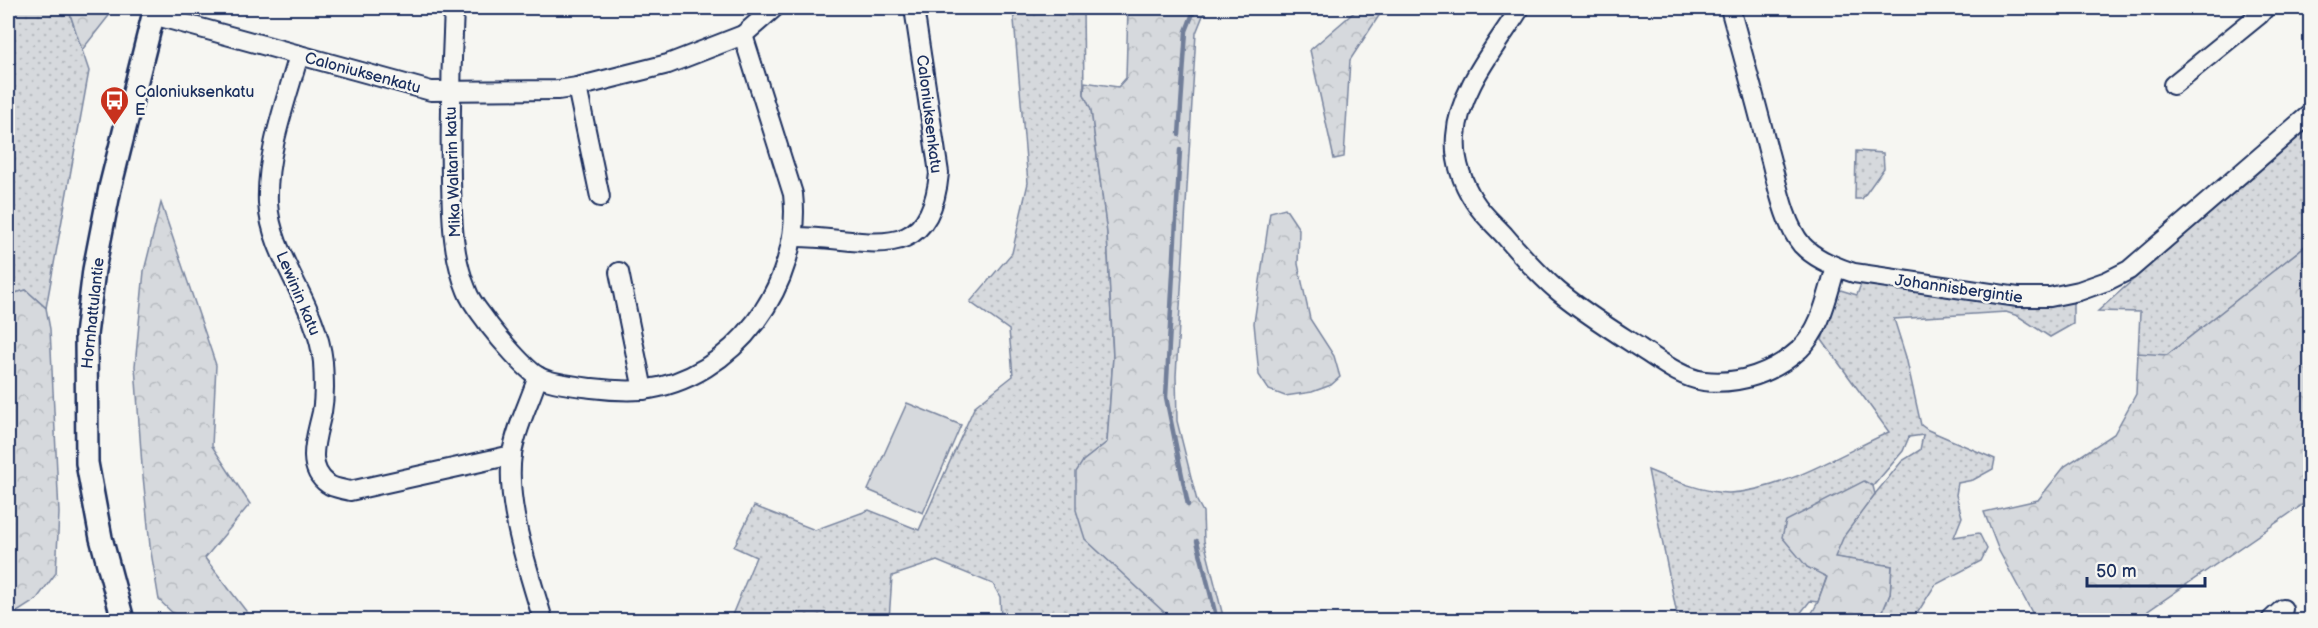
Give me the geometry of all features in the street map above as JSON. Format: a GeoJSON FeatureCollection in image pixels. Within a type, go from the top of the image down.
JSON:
{"type":"FeatureCollection","features":[{"type":"Feature","properties":{"kind":"street","name":"Mika Waltarin katu"},"geometry":{"type":"LineString","coordinates":[[454,8],[450,92],[453,242],[467,292],[502,343],[538,376],[592,388],[643,390],[691,375],[714,361],[749,332],[773,296],[785,267],[792,237],[795,216],[793,194],[743,35]]}},
{"type":"Feature","properties":{"kind":"street","name":"Caloniuksenkatu"},"geometry":{"type":"LineString","coordinates":[[154,11],[299,56],[431,91],[450,92],[558,90],[668,64],[743,35],[774,8]]}},
{"type":"Feature","properties":{"kind":"street","name":"Caloniuksenkatu"},"geometry":{"type":"LineString","coordinates":[[792,237],[885,243],[902,240],[920,229],[929,215],[937,194],[939,173],[914,8]]}},
{"type":"Feature","properties":{"kind":"street"},"geometry":{"type":"LineString","coordinates":[[1520,8],[1472,85],[1460,110],[1456,154],[1466,189],[1475,204],[1525,260],[1557,290],[1592,317],[1677,371],[1702,381],[1728,381],[1768,371],[1786,361],[1801,348],[1811,336],[1820,318],[1836,267]]}},
{"type":"Feature","properties":{"kind":"street","name":"Johannisbergintie"},"geometry":{"type":"LineString","coordinates":[[1730,8],[1788,220],[1802,245],[1811,253],[1836,267],[1854,273],[2018,297],[2050,297],[2079,291],[2129,270],[2310,114]]}},
{"type":"Feature","properties":{"kind":"street"},"geometry":{"type":"LineString","coordinates":[[2173,85],[2265,8]]}},
{"type":"Feature","properties":{"kind":"street","name":"Hornhattulantie"},"geometry":{"type":"LineString","coordinates":[[123,621],[100,538],[87,463],[86,335],[94,270],[110,188],[154,11]]}},
{"type":"Feature","properties":{"kind":"street","name":"Lewinin katu"},"geometry":{"type":"LineString","coordinates":[[299,56],[273,148],[268,202],[272,225],[283,255],[319,335],[324,394],[314,450],[314,463],[320,476],[329,486],[350,491],[512,455]]}},
{"type":"Feature","properties":{"kind":"street"},"geometry":{"type":"LineString","coordinates":[[578,87],[600,197]]}},
{"type":"Feature","properties":{"kind":"street"},"geometry":{"type":"LineString","coordinates":[[619,272],[643,390]]}},
{"type":"Feature","properties":{"kind":"street"},"geometry":{"type":"LineString","coordinates":[[538,376],[519,424],[512,455],[511,479],[516,518],[543,621]]}},
{"type":"Feature","properties":{"kind":"green space"},"geometry":{"type":"Polygon","coordinates":[[[15,8],[68,8],[89,71],[46,308],[26,290],[8,295],[8,38],[15,8]]]}},
{"type":"Feature","properties":{"kind":"green space"},"geometry":{"type":"Polygon","coordinates":[[[68,8],[115,8],[82,50],[68,8]]]}},
{"type":"Feature","properties":{"kind":"green space"},"geometry":{"type":"Polygon","coordinates":[[[1013,8],[1083,8],[1084,94],[1091,109],[1107,233],[1113,357],[1107,443],[1083,461],[1168,620],[1001,620],[1000,597],[993,584],[937,561],[892,576],[889,620],[730,620],[756,557],[734,547],[754,506],[815,530],[869,510],[919,530],[975,406],[1013,376],[1009,330],[970,302],[1012,253],[1028,183],[1013,8]]]}},
{"type":"Feature","properties":{"kind":"green space"},"geometry":{"type":"Polygon","coordinates":[[[1128,8],[1206,8],[1196,33],[1176,376],[1177,421],[1197,501],[1203,512],[1204,541],[1224,620],[1168,620],[1166,614],[1085,539],[1076,510],[1076,472],[1083,461],[1107,442],[1113,357],[1107,233],[1091,110],[1084,94],[1085,82],[1118,87],[1126,78],[1128,8]]]}},
{"type":"Feature","properties":{"kind":"green space"},"geometry":{"type":"Polygon","coordinates":[[[1359,8],[1384,8],[1350,60],[1344,157],[1334,159],[1310,50],[1359,8]]]}},
{"type":"Feature","properties":{"kind":"green space"},"geometry":{"type":"Polygon","coordinates":[[[2310,123],[2310,242],[2167,355],[2138,355],[2140,312],[2098,311],[2310,123]]]}},
{"type":"Feature","properties":{"kind":"green space"},"geometry":{"type":"Polygon","coordinates":[[[1856,151],[1883,153],[1884,168],[1862,199],[1855,199],[1856,151]]]}},
{"type":"Feature","properties":{"kind":"green space"},"geometry":{"type":"Polygon","coordinates":[[[161,203],[216,365],[212,446],[250,504],[205,558],[253,620],[180,620],[159,600],[150,546],[135,366],[144,271],[161,203]]]}},
{"type":"Feature","properties":{"kind":"green space"},"geometry":{"type":"Polygon","coordinates":[[[1285,208],[1299,229],[1298,264],[1310,319],[1334,356],[1340,377],[1331,385],[1312,392],[1285,396],[1269,390],[1259,375],[1254,323],[1270,212],[1285,208]]]}},
{"type":"Feature","properties":{"kind":"green space"},"geometry":{"type":"Polygon","coordinates":[[[2310,242],[2310,506],[2302,505],[2148,611],[2148,620],[2036,620],[1999,551],[1984,512],[2038,500],[2065,466],[2114,434],[2136,394],[2138,353],[2167,355],[2310,242]]]}},
{"type":"Feature","properties":{"kind":"green space"},"geometry":{"type":"Polygon","coordinates":[[[1861,284],[1986,302],[2017,304],[2073,301],[2073,324],[2050,337],[2018,316],[2006,312],[1894,319],[1906,357],[1921,425],[1995,459],[1993,469],[1973,480],[1958,483],[1956,495],[1962,517],[1954,537],[1979,533],[1987,549],[1981,561],[1935,585],[1913,620],[1879,620],[1890,594],[1892,566],[1834,557],[1842,537],[1875,494],[1902,461],[1920,450],[1923,435],[1909,437],[1903,451],[1873,486],[1863,482],[1807,567],[1827,576],[1818,602],[1810,601],[1795,620],[1678,620],[1648,470],[1709,491],[1729,493],[1749,491],[1790,479],[1889,432],[1822,340],[1837,289],[1857,295],[1861,284]]]}},
{"type":"Feature","properties":{"kind":"green space"},"geometry":{"type":"Polygon","coordinates":[[[26,290],[46,308],[50,329],[59,513],[56,573],[36,600],[8,618],[8,295],[26,290]]]}},
{"type":"Feature","properties":{"kind":"green space"},"geometry":{"type":"Polygon","coordinates":[[[907,403],[961,425],[923,513],[868,490],[907,403]]]}},
{"type":"Feature","properties":{"kind":"green space"},"geometry":{"type":"Polygon","coordinates":[[[1864,481],[1873,486],[1875,494],[1844,536],[1835,557],[1892,566],[1890,594],[1879,620],[1808,620],[1818,602],[1827,577],[1807,567],[1782,537],[1786,521],[1864,481]]]}},
{"type":"Feature","properties":{"kind":"waterway"},"geometry":{"type":"LineString","coordinates":[[1179,135],[1186,31],[1195,8]]}},
{"type":"Feature","properties":{"kind":"waterway"},"geometry":{"type":"LineString","coordinates":[[1180,150],[1166,397],[1188,505]]}},
{"type":"Feature","properties":{"kind":"waterway"},"geometry":{"type":"LineString","coordinates":[[1197,541],[1217,620]]}},
{"type":"Feature","properties":{"kind":"place","name":"Caloniuksenkatu E"},"geometry":{"type":"Point","coordinates":[114,126]}}]}
